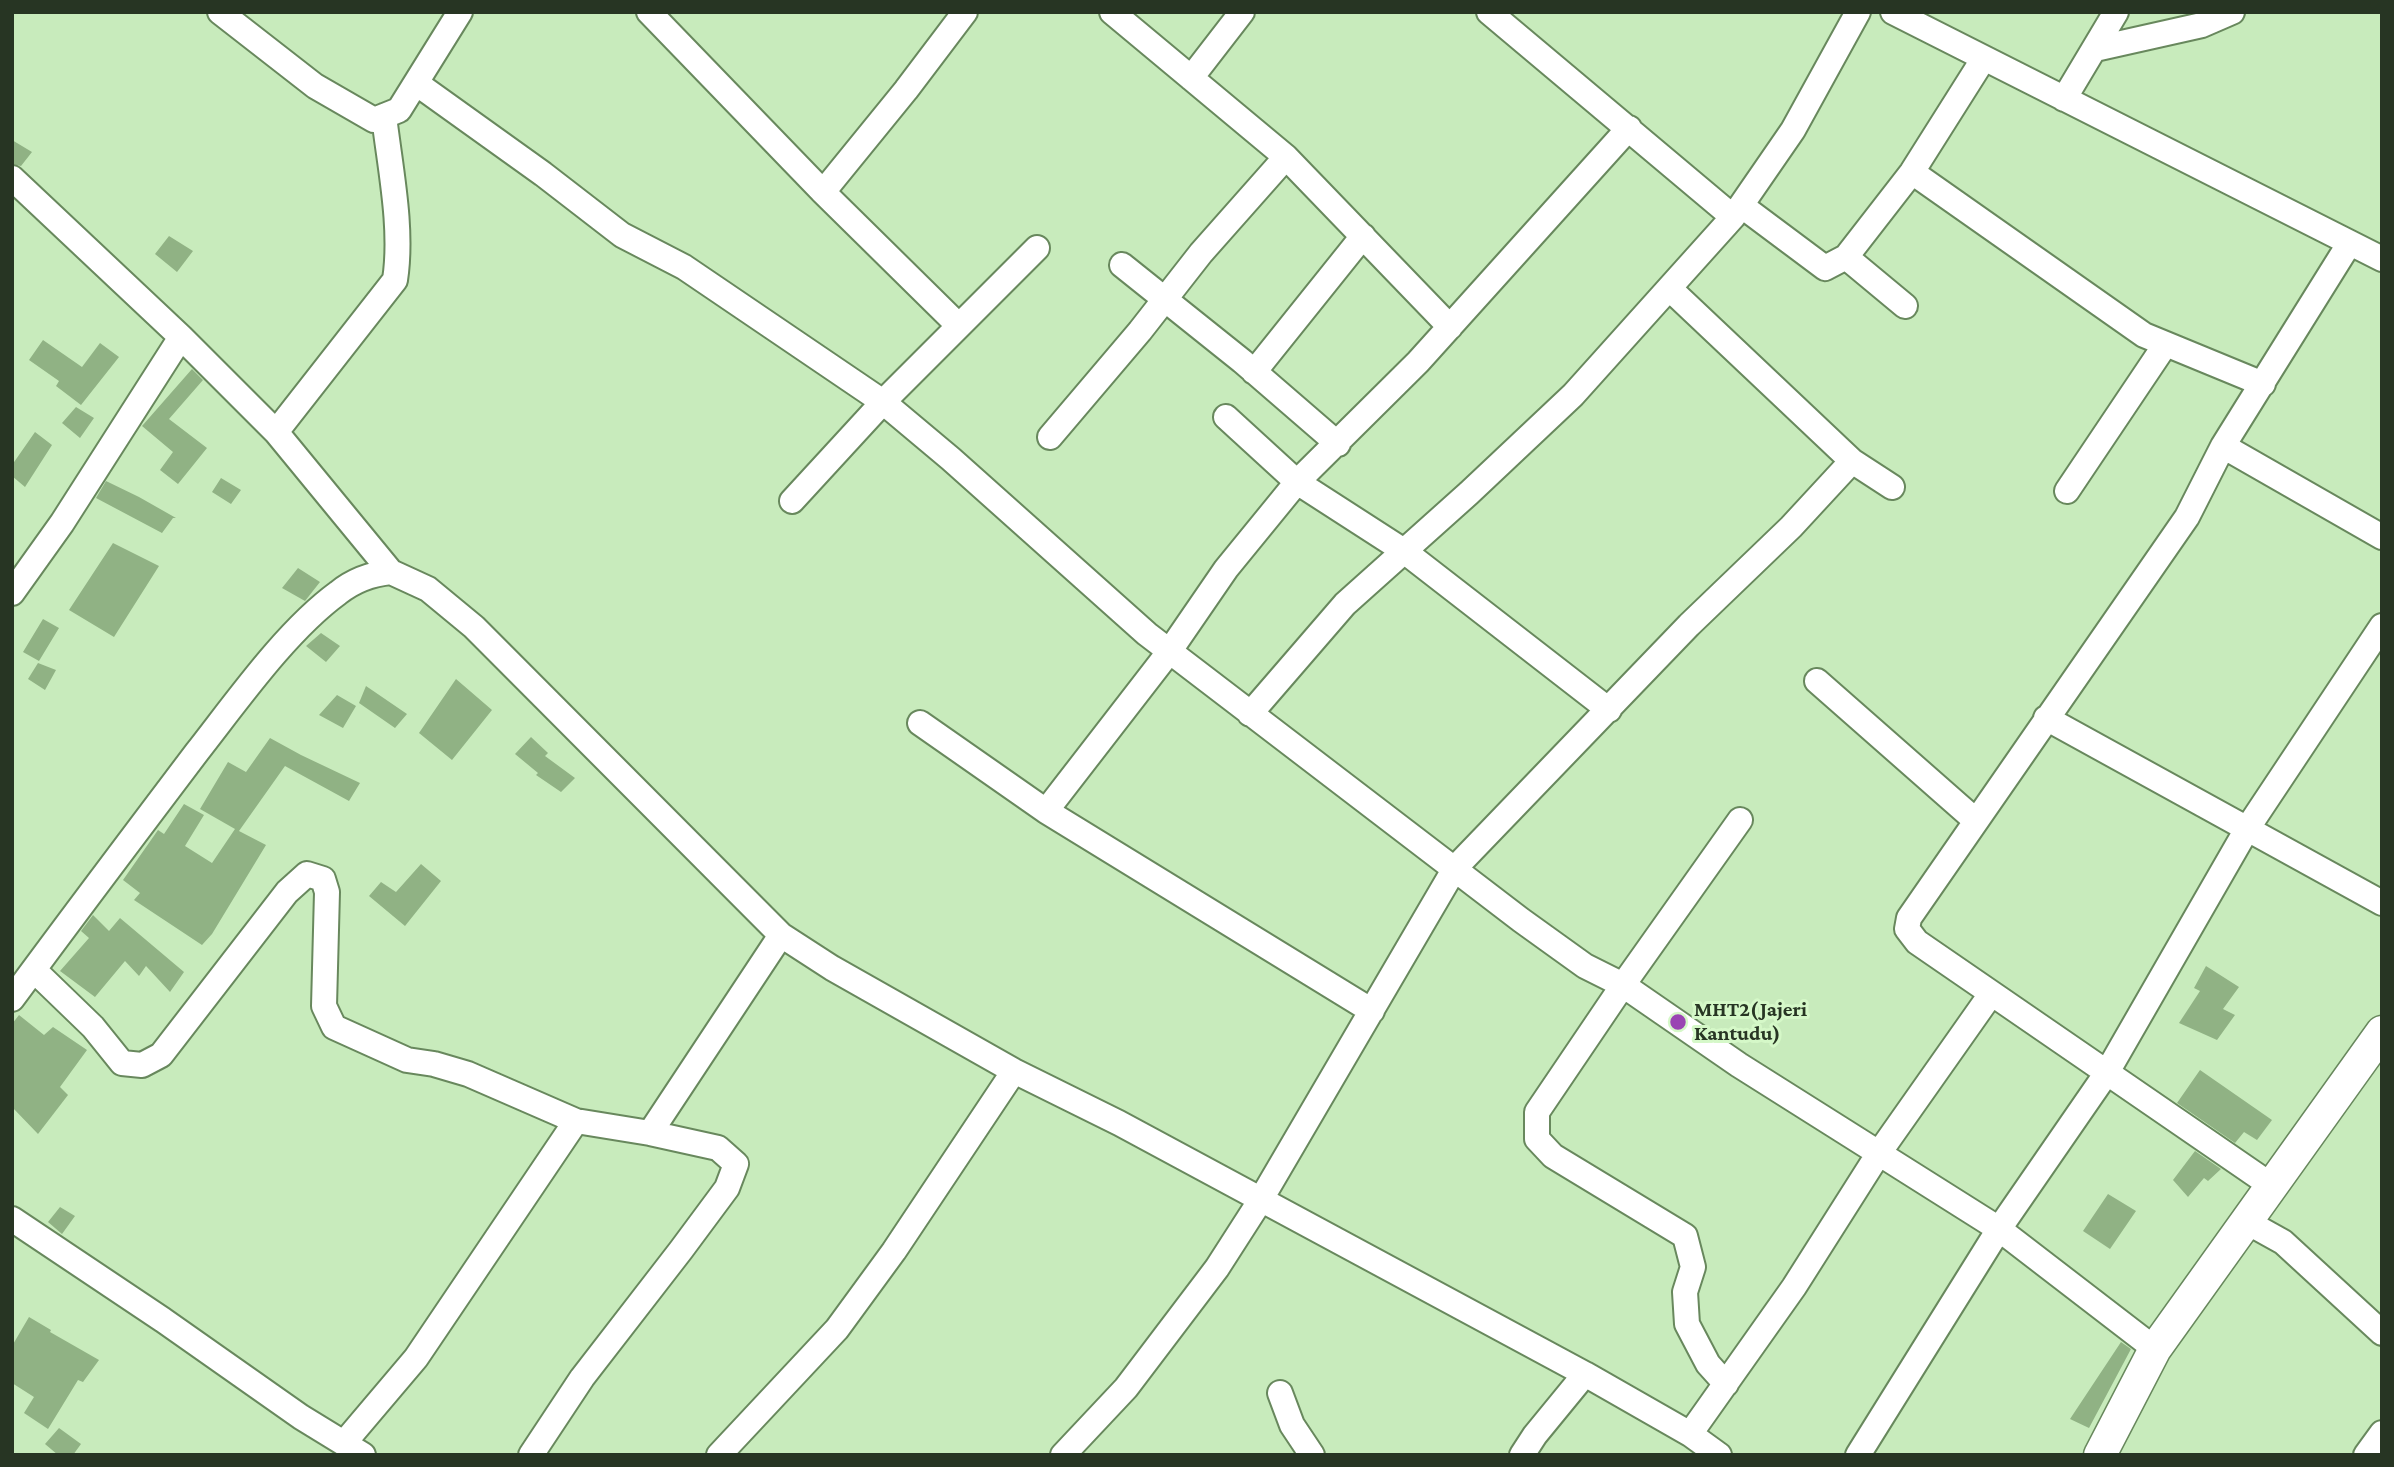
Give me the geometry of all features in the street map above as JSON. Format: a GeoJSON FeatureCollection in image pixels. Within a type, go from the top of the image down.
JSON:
{"type":"FeatureCollection","features":[{"type":"Feature","properties":{"kind":"street"},"geometry":{"type":"LineString","coordinates":[[220,12],[315,86],[374,120],[399,110],[460,12]]}},
{"type":"Feature","properties":{"kind":"street"},"geometry":{"type":"LineString","coordinates":[[649,12],[958,325]]}},
{"type":"Feature","properties":{"kind":"street"},"geometry":{"type":"LineString","coordinates":[[1112,12],[1286,157],[1450,327]]}},
{"type":"Feature","properties":{"kind":"street"},"geometry":{"type":"LineString","coordinates":[[1191,78],[1242,12]]}},
{"type":"Feature","properties":{"kind":"street"},"geometry":{"type":"LineString","coordinates":[[1489,12],[1629,128],[1737,211],[1825,268],[1846,257],[1912,172],[1984,58]]}},
{"type":"Feature","properties":{"kind":"street"},"geometry":{"type":"LineString","coordinates":[[1250,714],[1345,604],[1573,395],[1670,289],[1737,211],[1793,130],[1858,12]]}},
{"type":"Feature","properties":{"kind":"street"},"geometry":{"type":"LineString","coordinates":[[1893,12],[2382,259]]}},
{"type":"Feature","properties":{"kind":"street"},"geometry":{"type":"LineString","coordinates":[[2064,99],[2116,12]]}},
{"type":"Feature","properties":{"kind":"street"},"geometry":{"type":"LineString","coordinates":[[2095,49],[2202,25],[2232,12]]}},
{"type":"Feature","properties":{"kind":"street"},"geometry":{"type":"LineString","coordinates":[[823,191],[906,90],[964,13]]}},
{"type":"Feature","properties":{"kind":"street"},"geometry":{"type":"LineString","coordinates":[[416,83],[622,235],[684,267],[883,402],[951,459],[1147,635],[1585,966],[1623,985],[1740,1065],[1999,1229],[2155,1349]]}},
{"type":"Feature","properties":{"kind":"street"},"geometry":{"type":"LineString","coordinates":[[276,432],[395,279],[399,258],[384,116]]}},
{"type":"Feature","properties":{"kind":"street"},"geometry":{"type":"LineString","coordinates":[[1046,811],[1169,652],[1226,569],[1297,482],[1338,444],[1450,327],[1629,128]]}},
{"type":"Feature","properties":{"kind":"street"},"geometry":{"type":"LineString","coordinates":[[1050,437],[1201,253],[1286,157]]}},
{"type":"Feature","properties":{"kind":"street"},"geometry":{"type":"LineString","coordinates":[[1912,172],[2144,335],[2263,384]]}},
{"type":"Feature","properties":{"kind":"street"},"geometry":{"type":"LineString","coordinates":[[12,178],[181,337],[276,432],[391,572],[428,589],[474,627],[781,934],[832,968],[1014,1071],[1119,1123],[1585,1374],[1690,1434],[1719,1455]]}},
{"type":"Feature","properties":{"kind":"street"},"geometry":{"type":"LineString","coordinates":[[1254,372],[1363,236]]}},
{"type":"Feature","properties":{"kind":"street"},"geometry":{"type":"LineString","coordinates":[[2272,1186],[1917,942],[1907,929],[1909,918],[1975,820],[2187,517],[2223,446],[2349,244]]}},
{"type":"Feature","properties":{"kind":"street"},"geometry":{"type":"LineString","coordinates":[[792,501],[883,402],[1037,248]]}},
{"type":"Feature","properties":{"kind":"street"},"geometry":{"type":"LineString","coordinates":[[1846,257],[1905,306]]}},
{"type":"Feature","properties":{"kind":"street"},"geometry":{"type":"LineString","coordinates":[[1122,265],[1338,444]]}},
{"type":"Feature","properties":{"kind":"street"},"geometry":{"type":"LineString","coordinates":[[1670,289],[1852,461],[1892,487]]}},
{"type":"Feature","properties":{"kind":"street"},"geometry":{"type":"LineString","coordinates":[[12,593],[62,523],[181,337]]}},
{"type":"Feature","properties":{"kind":"street"},"geometry":{"type":"LineString","coordinates":[[2067,491],[2165,345]]}},
{"type":"Feature","properties":{"kind":"street"},"geometry":{"type":"LineString","coordinates":[[1226,417],[1297,482],[1404,551],[1609,710]]}},
{"type":"Feature","properties":{"kind":"street"},"geometry":{"type":"LineString","coordinates":[[2223,446],[2382,537]]}},
{"type":"Feature","properties":{"kind":"street"},"geometry":{"type":"LineString","coordinates":[[1063,1455],[1126,1388],[1217,1268],[1260,1201],[1455,868],[1689,625],[1791,527],[1852,461]]}},
{"type":"Feature","properties":{"kind":"street"},"geometry":{"type":"LineString","coordinates":[[12,999],[86,897],[236,701],[292,635],[338,593],[369,574],[391,572]]}},
{"type":"Feature","properties":{"kind":"street"},"geometry":{"type":"LineString","coordinates":[[1858,1455],[1999,1229],[2106,1074],[2247,829],[2382,626]]}},
{"type":"Feature","properties":{"kind":"street"},"geometry":{"type":"LineString","coordinates":[[1817,681],[1975,820]]}},
{"type":"Feature","properties":{"kind":"street"},"geometry":{"type":"LineString","coordinates":[[2046,718],[2382,903]]}},
{"type":"Feature","properties":{"kind":"street"},"geometry":{"type":"LineString","coordinates":[[920,723],[1046,811],[1372,1012]]}},
{"type":"Feature","properties":{"kind":"street"},"geometry":{"type":"LineString","coordinates":[[1726,1384],[1708,1364],[1687,1324],[1685,1292],[1693,1267],[1685,1236],[1553,1156],[1537,1139],[1537,1112],[1740,820]]}},
{"type":"Feature","properties":{"kind":"street"},"geometry":{"type":"LineString","coordinates":[[34,970],[93,1027],[122,1063],[142,1065],[161,1055],[287,892],[307,874],[323,878],[327,892],[324,1006],[334,1027],[407,1060],[468,1073],[576,1121],[718,1148],[736,1164],[727,1188],[582,1378],[531,1455]]}},
{"type":"Feature","properties":{"kind":"street"},"geometry":{"type":"LineString","coordinates":[[650,1133],[781,934]]}},
{"type":"Feature","properties":{"kind":"street"},"geometry":{"type":"LineString","coordinates":[[1690,1434],[1794,1286],[1879,1153],[1991,994]]}},
{"type":"Feature","properties":{"kind":"street"},"geometry":{"type":"LineString","coordinates":[[2100,1455],[2155,1349],[2382,1032]]}},
{"type":"Feature","properties":{"kind":"street"},"geometry":{"type":"LineString","coordinates":[[719,1455],[837,1329],[894,1251],[1014,1071]]}},
{"type":"Feature","properties":{"kind":"street"},"geometry":{"type":"LineString","coordinates":[[12,1219],[301,1417],[354,1449],[576,1121]]}},
{"type":"Feature","properties":{"kind":"street"},"geometry":{"type":"LineString","coordinates":[[2247,1222],[2283,1242],[2382,1333]]}},
{"type":"Feature","properties":{"kind":"street"},"geometry":{"type":"LineString","coordinates":[[1522,1455],[1585,1374]]}},
{"type":"Feature","properties":{"kind":"street"},"geometry":{"type":"LineString","coordinates":[[1280,1393],[1292,1425],[1312,1455]]}},
{"type":"Feature","properties":{"kind":"street"},"geometry":{"type":"LineString","coordinates":[[2366,1455],[2382,1433]]}},
{"type":"Feature","properties":{"kind":"building"},"geometry":{"type":"Polygon","coordinates":[[[12,140],[32,152],[21,166],[12,164],[12,140]]]}},
{"type":"Feature","properties":{"kind":"building"},"geometry":{"type":"Polygon","coordinates":[[[169,236],[193,251],[177,272],[155,254],[169,236]]]}},
{"type":"Feature","properties":{"kind":"building"},"geometry":{"type":"Polygon","coordinates":[[[43,340],[82,367],[100,343],[119,357],[81,405],[56,386],[59,381],[29,360],[43,340]]]}},
{"type":"Feature","properties":{"kind":"building"},"geometry":{"type":"Polygon","coordinates":[[[192,369],[203,380],[169,419],[207,448],[178,484],[160,470],[173,452],[142,426],[192,369]]]}},
{"type":"Feature","properties":{"kind":"building"},"geometry":{"type":"Polygon","coordinates":[[[76,407],[94,418],[80,438],[62,423],[76,407]]]}},
{"type":"Feature","properties":{"kind":"building"},"geometry":{"type":"Polygon","coordinates":[[[35,432],[52,445],[25,487],[12,476],[12,465],[35,432]]]}},
{"type":"Feature","properties":{"kind":"building"},"geometry":{"type":"Polygon","coordinates":[[[221,478],[241,490],[231,504],[212,492],[221,478]]]}},
{"type":"Feature","properties":{"kind":"building"},"geometry":{"type":"Polygon","coordinates":[[[106,481],[176,518],[173,518],[162,533],[96,498],[106,481]]]}},
{"type":"Feature","properties":{"kind":"building"},"geometry":{"type":"Polygon","coordinates":[[[113,543],[159,566],[114,637],[69,610],[113,543]]]}},
{"type":"Feature","properties":{"kind":"building"},"geometry":{"type":"Polygon","coordinates":[[[298,568],[320,582],[305,601],[282,588],[298,568]]]}},
{"type":"Feature","properties":{"kind":"building"},"geometry":{"type":"Polygon","coordinates":[[[43,619],[59,628],[39,661],[23,652],[43,619]]]}},
{"type":"Feature","properties":{"kind":"building"},"geometry":{"type":"Polygon","coordinates":[[[321,633],[340,646],[326,662],[306,646],[321,633]]]}},
{"type":"Feature","properties":{"kind":"building"},"geometry":{"type":"Polygon","coordinates":[[[38,663],[56,670],[45,690],[28,679],[38,663]]]}},
{"type":"Feature","properties":{"kind":"building"},"geometry":{"type":"Polygon","coordinates":[[[456,679],[492,710],[452,760],[419,733],[456,679]]]}},
{"type":"Feature","properties":{"kind":"building"},"geometry":{"type":"Polygon","coordinates":[[[366,686],[407,714],[395,728],[359,703],[366,686]]]}},
{"type":"Feature","properties":{"kind":"building"},"geometry":{"type":"Polygon","coordinates":[[[337,695],[356,706],[343,728],[319,715],[337,695]]]}},
{"type":"Feature","properties":{"kind":"building"},"geometry":{"type":"Polygon","coordinates":[[[531,737],[548,753],[545,756],[575,778],[561,792],[536,775],[538,773],[515,754],[531,737]]]}},
{"type":"Feature","properties":{"kind":"building"},"geometry":{"type":"Polygon","coordinates":[[[270,738],[360,783],[349,801],[285,766],[239,831],[266,845],[212,934],[202,945],[134,900],[140,893],[123,880],[158,830],[164,834],[184,804],[204,815],[185,846],[212,863],[235,829],[200,809],[228,762],[246,772],[270,738]]]}},
{"type":"Feature","properties":{"kind":"building"},"geometry":{"type":"Polygon","coordinates":[[[421,864],[441,881],[405,926],[369,896],[381,882],[396,892],[421,864]]]}},
{"type":"Feature","properties":{"kind":"building"},"geometry":{"type":"Polygon","coordinates":[[[93,915],[109,931],[120,918],[184,972],[170,992],[146,966],[139,976],[125,961],[95,997],[60,971],[89,938],[81,931],[93,915]]]}},
{"type":"Feature","properties":{"kind":"building"},"geometry":{"type":"Polygon","coordinates":[[[2206,966],[2239,987],[2223,1009],[2235,1015],[2217,1040],[2179,1023],[2200,991],[2194,988],[2206,966]]]}},
{"type":"Feature","properties":{"kind":"building"},"geometry":{"type":"Polygon","coordinates":[[[19,1015],[44,1035],[53,1027],[87,1050],[60,1087],[68,1095],[38,1134],[12,1107],[12,1024],[19,1015]]]}},
{"type":"Feature","properties":{"kind":"building"},"geometry":{"type":"Polygon","coordinates":[[[2200,1070],[2272,1120],[2257,1140],[2244,1132],[2235,1143],[2177,1103],[2200,1070]]]}},
{"type":"Feature","properties":{"kind":"building"},"geometry":{"type":"Polygon","coordinates":[[[2195,1151],[2221,1169],[2208,1181],[2204,1178],[2188,1197],[2173,1180],[2195,1151]]]}},
{"type":"Feature","properties":{"kind":"building"},"geometry":{"type":"Polygon","coordinates":[[[2108,1194],[2136,1211],[2110,1249],[2083,1231],[2108,1194]]]}},
{"type":"Feature","properties":{"kind":"building"},"geometry":{"type":"Polygon","coordinates":[[[60,1207],[75,1216],[62,1234],[48,1222],[60,1207]]]}},
{"type":"Feature","properties":{"kind":"building"},"geometry":{"type":"Polygon","coordinates":[[[29,1317],[99,1360],[83,1382],[78,1380],[48,1429],[24,1413],[34,1397],[12,1383],[12,1346],[29,1317]]]}},
{"type":"Feature","properties":{"kind":"building"},"geometry":{"type":"Polygon","coordinates":[[[2121,1342],[2131,1349],[2089,1428],[2070,1419],[2121,1342]]]}},
{"type":"Feature","properties":{"kind":"building"},"geometry":{"type":"Polygon","coordinates":[[[59,1428],[81,1444],[73,1455],[58,1455],[45,1444],[59,1428]]]}},
{"type":"Feature","properties":{"kind":"place","name":"MHT2(Jajeri Kantudu)"},"geometry":{"type":"Point","coordinates":[1678,1022]}}]}
